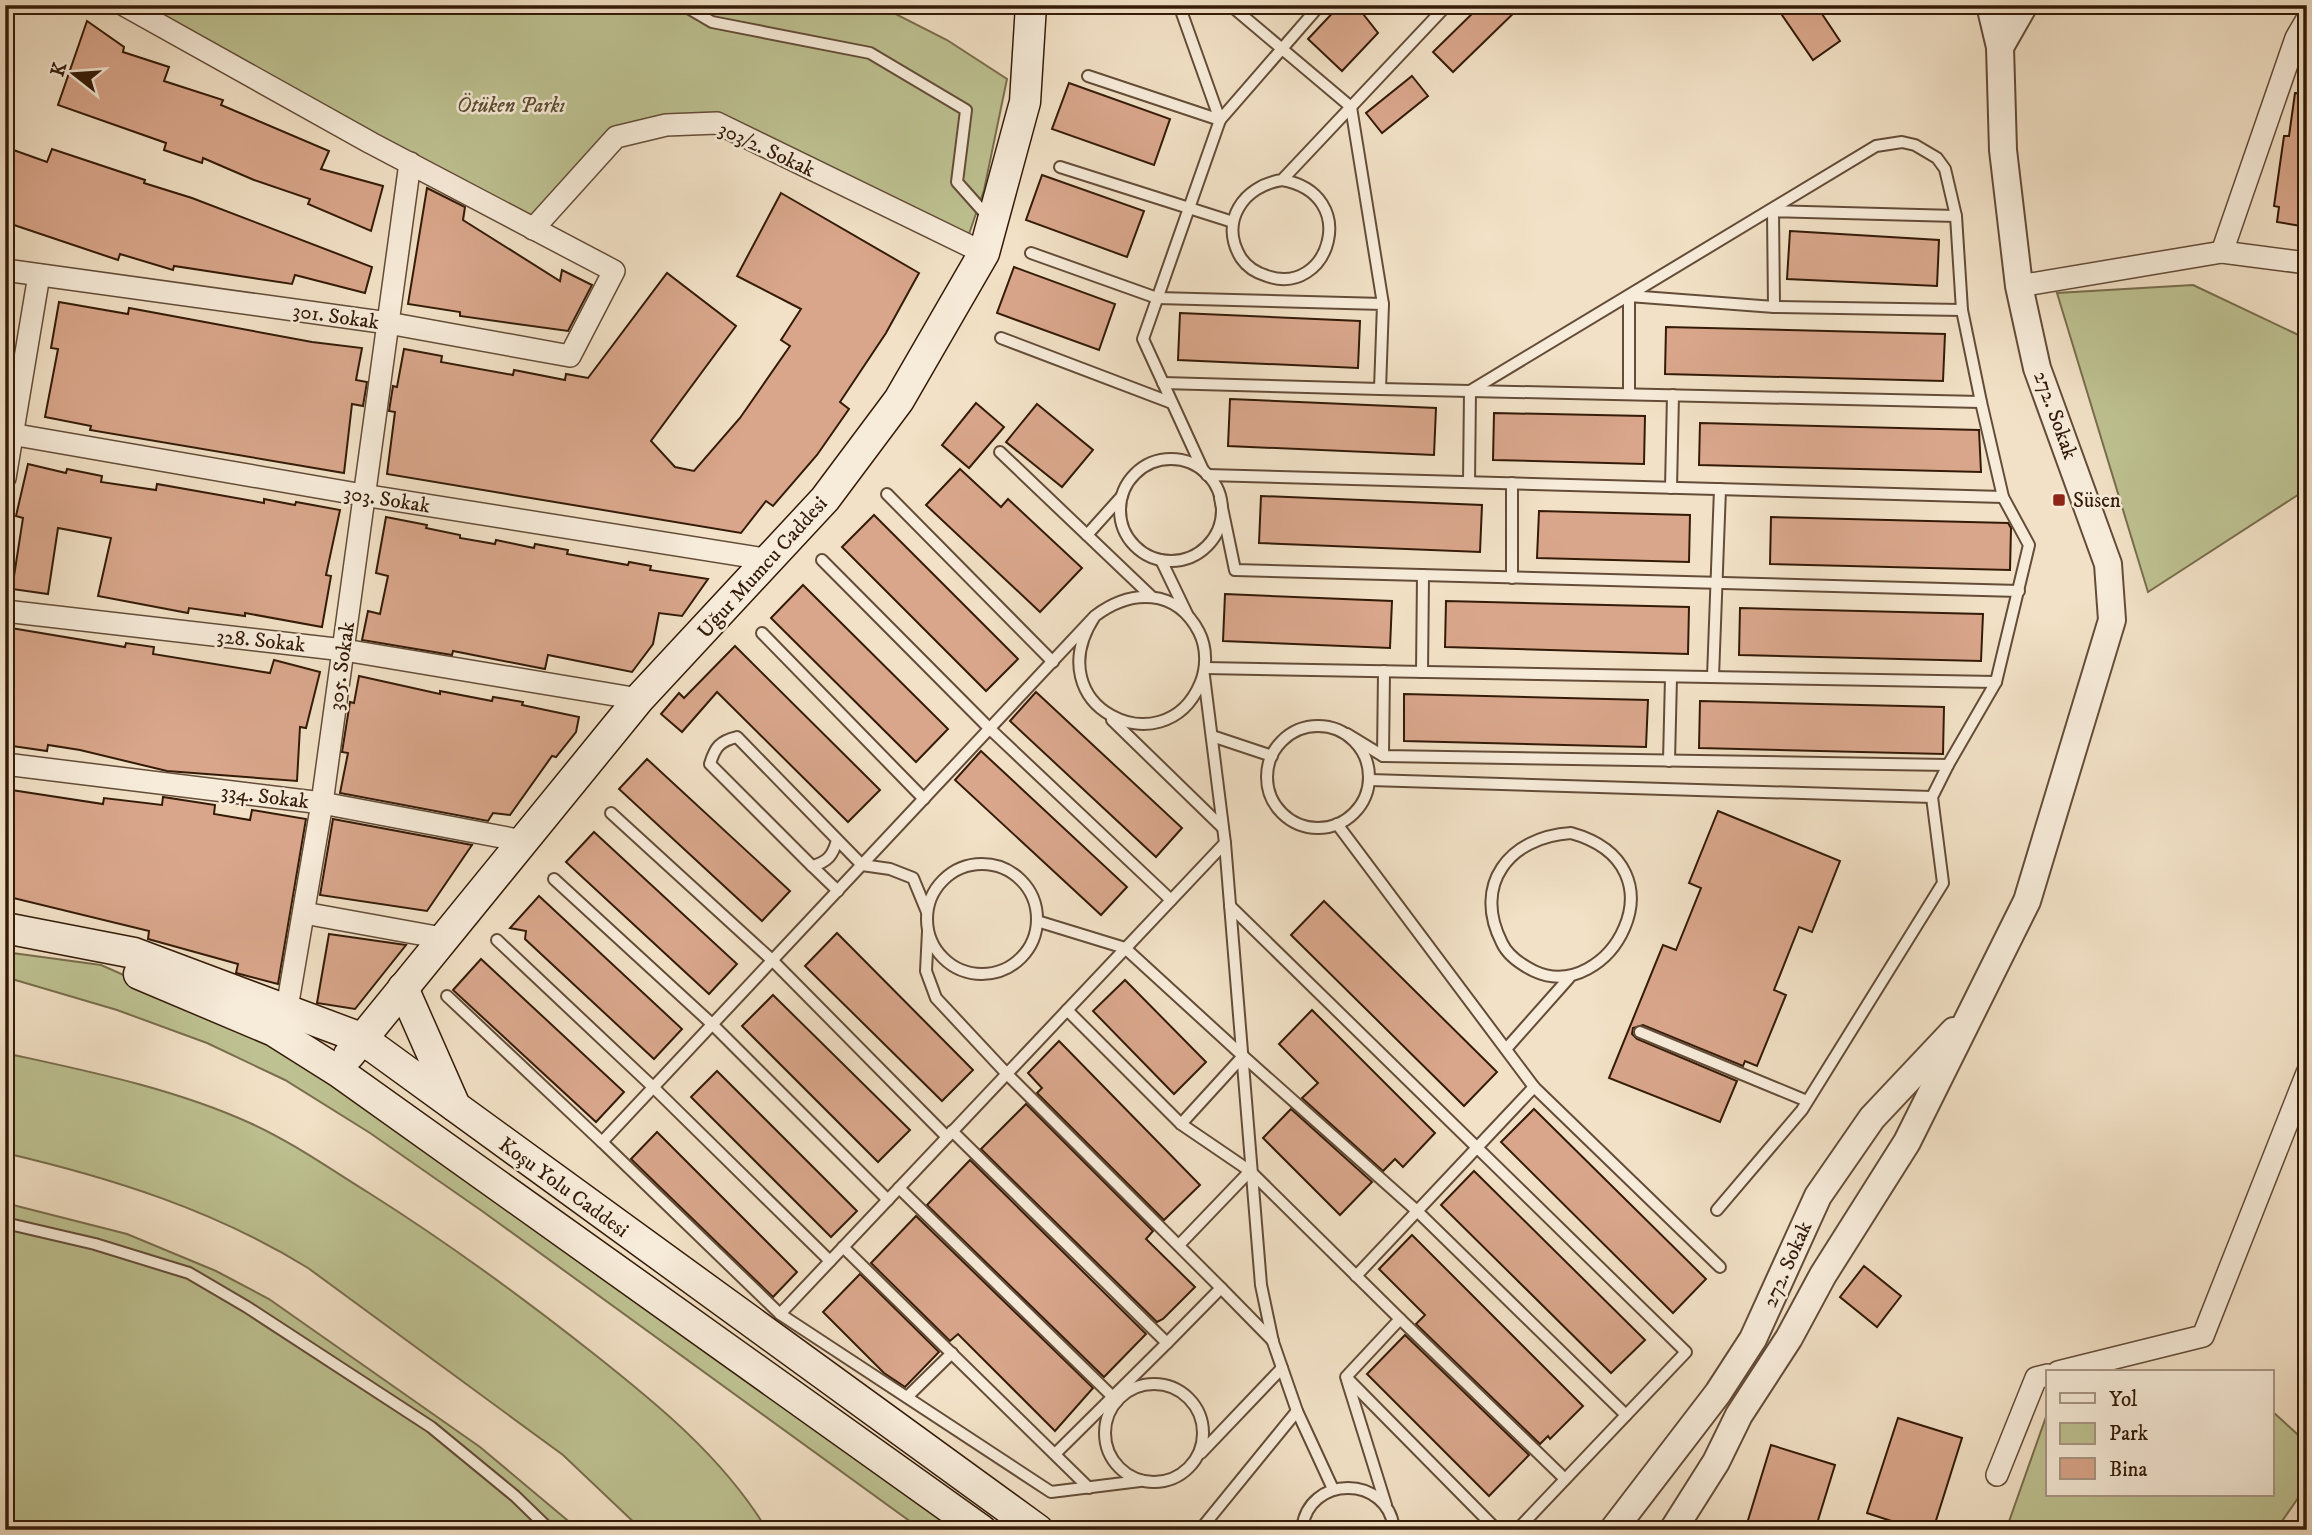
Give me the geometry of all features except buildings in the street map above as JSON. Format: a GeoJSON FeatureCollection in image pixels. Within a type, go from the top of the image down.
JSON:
{"type":"FeatureCollection","features":[{"type":"Feature","properties":{"kind":"main road","name":"Uğur Mumcu Caddesi"},"geometry":{"type":"LineString","coordinates":[[355,1047],[639,699],[825,499],[899,400],[984,253],[1025,102],[1031,5]]}},
{"type":"Feature","properties":{"kind":"main road","name":"Koşu Yolu Caddesi"},"geometry":{"type":"LineString","coordinates":[[5,928],[46,933],[134,953],[281,1019],[355,1047],[456,1109],[1038,1530]]}},
{"type":"Feature","properties":{"kind":"main road"},"geometry":{"type":"LineString","coordinates":[[403,988],[456,1109]]}},
{"type":"Feature","properties":{"kind":"main road","name":"Koşu Yolu Caddesi"},"geometry":{"type":"LineString","coordinates":[[281,1019],[368,1093],[981,1530]]}},
{"type":"Feature","properties":{"kind":"main road"},"geometry":{"type":"LineString","coordinates":[[355,1047],[349,1070],[368,1093]]}},
{"type":"Feature","properties":{"kind":"street"},"geometry":{"type":"LineString","coordinates":[[124,5],[533,229]]}},
{"type":"Feature","properties":{"kind":"street","name":"272. Sokak"},"geometry":{"type":"LineString","coordinates":[[1673,1530],[1716,1462],[1739,1415],[1789,1338],[1823,1275],[1907,1142],[2027,901],[2112,621],[2108,564],[2038,368],[2019,286],[2003,149],[2000,47],[1990,5]]}},
{"type":"Feature","properties":{"kind":"street"},"geometry":{"type":"LineString","coordinates":[[2000,47],[2024,5]]}},
{"type":"Feature","properties":{"kind":"street"},"geometry":{"type":"LineString","coordinates":[[2222,253],[2307,19]]}},
{"type":"Feature","properties":{"kind":"street","name":"303/2. Sokak"},"geometry":{"type":"LineString","coordinates":[[533,229],[616,137],[666,125],[717,123],[984,253]]}},
{"type":"Feature","properties":{"kind":"street","name":"305. Sokak"},"geometry":{"type":"LineString","coordinates":[[281,1019],[304,913],[322,803],[410,163]]}},
{"type":"Feature","properties":{"kind":"street","name":"301. Sokak"},"geometry":{"type":"LineString","coordinates":[[5,270],[388,323],[570,356],[614,271],[533,229]]}},
{"type":"Feature","properties":{"kind":"street"},"geometry":{"type":"LineString","coordinates":[[2019,286],[2222,253],[2307,263]]}},
{"type":"Feature","properties":{"kind":"street"},"geometry":{"type":"LineString","coordinates":[[5,478],[9,433],[39,275]]}},
{"type":"Feature","properties":{"kind":"street","name":"303. Sokak"},"geometry":{"type":"LineString","coordinates":[[9,433],[363,495],[771,560]]}},
{"type":"Feature","properties":{"kind":"street","name":"328. Sokak"},"geometry":{"type":"LineString","coordinates":[[5,611],[344,650],[639,699]]}},
{"type":"Feature","properties":{"kind":"street","name":"334. Sokak"},"geometry":{"type":"LineString","coordinates":[[5,764],[322,803],[523,841]]}},
{"type":"Feature","properties":{"kind":"street"},"geometry":{"type":"LineString","coordinates":[[304,913],[442,938]]}},
{"type":"Feature","properties":{"kind":"street","name":"272. Sokak"},"geometry":{"type":"LineString","coordinates":[[1613,1530],[1718,1393],[1753,1339],[1818,1196],[1872,1118],[1974,1009]]}},
{"type":"Feature","properties":{"kind":"street"},"geometry":{"type":"LineString","coordinates":[[2066,1370],[2203,1336],[2307,1073]]}},
{"type":"Feature","properties":{"kind":"street"},"geometry":{"type":"LineString","coordinates":[[1997,1475],[2036,1378],[2046,1376]]}},
{"type":"Feature","properties":{"kind":"street"},"geometry":{"type":"LineString","coordinates":[[1718,1393],[1739,1415]]}},
{"type":"Feature","properties":{"kind":"lane"},"geometry":{"type":"LineString","coordinates":[[683,5],[712,22],[870,52],[966,110],[957,182],[993,223]]}},
{"type":"Feature","properties":{"kind":"lane"},"geometry":{"type":"LineString","coordinates":[[1179,5],[1220,120]]}},
{"type":"Feature","properties":{"kind":"lane"},"geometry":{"type":"LineString","coordinates":[[1230,5],[1351,107],[1383,304],[1380,389]]}},
{"type":"Feature","properties":{"kind":"lane"},"geometry":{"type":"LineString","coordinates":[[1320,5],[1280,47],[1220,120],[1143,339],[1205,472],[1220,498],[1235,570],[2019,591]]}},
{"type":"Feature","properties":{"kind":"lane"},"geometry":{"type":"LineString","coordinates":[[1282,180],[1447,5]]}},
{"type":"Feature","properties":{"kind":"lane"},"geometry":{"type":"LineString","coordinates":[[1088,76],[1220,120]]}},
{"type":"Feature","properties":{"kind":"lane"},"geometry":{"type":"LineString","coordinates":[[1470,391],[1773,211],[1876,146],[1902,142],[1927,150],[1945,169],[1956,216],[1962,310],[2003,497],[2029,545],[2019,591],[1996,682],[1932,797],[1943,883],[1807,1101],[1717,1210]]}},
{"type":"Feature","properties":{"kind":"lane"},"geometry":{"type":"LineString","coordinates":[[1060,167],[1233,222]]}},
{"type":"Feature","properties":{"kind":"lane"},"geometry":{"type":"LineString","coordinates":[[1282,180],[1297,183],[1322,202],[1329,216],[1330,231],[1323,254],[1306,272],[1290,278],[1273,278],[1257,273],[1244,262],[1235,248],[1233,222],[1241,200],[1252,189],[1266,182],[1282,180]]}},
{"type":"Feature","properties":{"kind":"lane"},"geometry":{"type":"LineString","coordinates":[[1773,211],[1956,216]]}},
{"type":"Feature","properties":{"kind":"lane"},"geometry":{"type":"LineString","coordinates":[[1773,211],[1774,307]]}},
{"type":"Feature","properties":{"kind":"lane"},"geometry":{"type":"LineString","coordinates":[[1031,253],[1157,298],[1383,304]]}},
{"type":"Feature","properties":{"kind":"lane"},"geometry":{"type":"LineString","coordinates":[[1272,301],[1273,278]]}},
{"type":"Feature","properties":{"kind":"lane"},"geometry":{"type":"LineString","coordinates":[[1629,296],[1774,307],[1962,310]]}},
{"type":"Feature","properties":{"kind":"lane"},"geometry":{"type":"LineString","coordinates":[[1629,296],[1629,394]]}},
{"type":"Feature","properties":{"kind":"lane"},"geometry":{"type":"LineString","coordinates":[[1000,338],[1172,402]]}},
{"type":"Feature","properties":{"kind":"lane"},"geometry":{"type":"LineString","coordinates":[[1163,383],[1982,402]]}},
{"type":"Feature","properties":{"kind":"lane"},"geometry":{"type":"LineString","coordinates":[[1469,482],[1470,391]]}},
{"type":"Feature","properties":{"kind":"lane"},"geometry":{"type":"LineString","coordinates":[[1671,488],[1673,395]]}},
{"type":"Feature","properties":{"kind":"lane"},"geometry":{"type":"LineString","coordinates":[[1000,452],[1152,597]]}},
{"type":"Feature","properties":{"kind":"lane"},"geometry":{"type":"LineString","coordinates":[[1087,535],[1122,496],[1129,481],[1140,469],[1155,461],[1172,459],[1188,462],[1205,472],[2003,497]]}},
{"type":"Feature","properties":{"kind":"lane"},"geometry":{"type":"LineString","coordinates":[[1512,483],[1512,578]]}},
{"type":"Feature","properties":{"kind":"lane"},"geometry":{"type":"LineString","coordinates":[[1713,677],[1720,489]]}},
{"type":"Feature","properties":{"kind":"lane"},"geometry":{"type":"LineString","coordinates":[[887,494],[1053,662]]}},
{"type":"Feature","properties":{"kind":"lane"},"geometry":{"type":"LineString","coordinates":[[1122,496],[1120,513],[1123,529],[1139,549],[1161,560],[1186,558],[1208,545],[1217,531],[1222,514],[1220,498]]}},
{"type":"Feature","properties":{"kind":"lane"},"geometry":{"type":"LineString","coordinates":[[822,560],[990,729],[1171,900]]}},
{"type":"Feature","properties":{"kind":"lane"},"geometry":{"type":"LineString","coordinates":[[1102,710],[1120,721],[1142,724],[1163,721],[1181,711],[1196,695],[1206,654],[1200,634],[1188,616],[1161,560]]}},
{"type":"Feature","properties":{"kind":"lane"},"geometry":{"type":"LineString","coordinates":[[1422,672],[1423,575]]}},
{"type":"Feature","properties":{"kind":"lane"},"geometry":{"type":"LineString","coordinates":[[602,1142],[1096,616],[1112,604],[1131,597],[1152,597],[1172,604],[1188,616]]}},
{"type":"Feature","properties":{"kind":"lane"},"geometry":{"type":"LineString","coordinates":[[1096,616],[1084,634],[1079,664],[1088,694],[1223,828]]}},
{"type":"Feature","properties":{"kind":"lane"},"geometry":{"type":"LineString","coordinates":[[762,633],[924,799]]}},
{"type":"Feature","properties":{"kind":"lane"},"geometry":{"type":"LineString","coordinates":[[1204,671],[1384,671],[1996,682]]}},
{"type":"Feature","properties":{"kind":"lane"},"geometry":{"type":"LineString","coordinates":[[1204,671],[1225,843],[1261,1285],[1273,1342],[1297,1411],[1334,1489]]}},
{"type":"Feature","properties":{"kind":"lane"},"geometry":{"type":"LineString","coordinates":[[1383,756],[1384,671]]}},
{"type":"Feature","properties":{"kind":"lane"},"geometry":{"type":"LineString","coordinates":[[1669,761],[1671,677]]}},
{"type":"Feature","properties":{"kind":"lane"},"geometry":{"type":"LineString","coordinates":[[1347,734],[1360,747],[1368,763],[1370,780],[1358,810],[1337,824],[1314,828],[1298,824],[1284,816],[1268,788],[1268,771],[1272,756],[1282,741],[1296,731],[1313,726],[1331,727],[1347,734],[1383,756],[1948,765]]}},
{"type":"Feature","properties":{"kind":"lane"},"geometry":{"type":"LineString","coordinates":[[1212,736],[1272,756]]}},
{"type":"Feature","properties":{"kind":"lane"},"geometry":{"type":"LineString","coordinates":[[838,891],[710,764],[714,751],[722,740],[737,737],[862,865],[890,869],[914,878],[927,912],[926,971],[936,998],[1007,1074],[1273,1342]]}},
{"type":"Feature","properties":{"kind":"lane"},"geometry":{"type":"LineString","coordinates":[[1370,780],[1932,797]]}},
{"type":"Feature","properties":{"kind":"lane"},"geometry":{"type":"LineString","coordinates":[[611,813],[772,960],[1167,1343]]}},
{"type":"Feature","properties":{"kind":"lane"},"geometry":{"type":"LineString","coordinates":[[1337,824],[1534,1087],[1720,1267]]}},
{"type":"Feature","properties":{"kind":"lane"},"geometry":{"type":"LineString","coordinates":[[1506,1049],[1569,978],[1611,950],[1624,929],[1631,905],[1626,870],[1612,852],[1593,839],[1571,833],[1548,835],[1527,843],[1509,858],[1497,877],[1491,900],[1493,924],[1504,947],[1522,965],[1545,976],[1569,978]]}},
{"type":"Feature","properties":{"kind":"lane"},"geometry":{"type":"LineString","coordinates":[[812,866],[823,863],[834,853],[837,840]]}},
{"type":"Feature","properties":{"kind":"lane"},"geometry":{"type":"LineString","coordinates":[[780,1314],[1225,843]]}},
{"type":"Feature","properties":{"kind":"lane"},"geometry":{"type":"LineString","coordinates":[[927,912],[933,894],[944,879],[960,868],[979,864],[998,866],[1014,874],[1028,888],[1035,904],[1037,921],[1033,938],[1018,959],[996,972],[979,974],[962,970],[947,961],[936,948],[928,931]]}},
{"type":"Feature","properties":{"kind":"lane"},"geometry":{"type":"LineString","coordinates":[[554,879],[712,1024],[888,1200]]}},
{"type":"Feature","properties":{"kind":"lane"},"geometry":{"type":"LineString","coordinates":[[1230,906],[1686,1352],[1517,1530]]}},
{"type":"Feature","properties":{"kind":"lane"},"geometry":{"type":"LineString","coordinates":[[1037,921],[1125,948],[1417,1211],[1626,1415]]}},
{"type":"Feature","properties":{"kind":"lane"},"geometry":{"type":"LineString","coordinates":[[497,940],[653,1087],[830,1261]]}},
{"type":"Feature","properties":{"kind":"lane"},"geometry":{"type":"LineString","coordinates":[[447,996],[780,1314],[1051,1492],[1140,1481],[1156,1483],[1173,1479],[1187,1471],[1282,1368]]}},
{"type":"Feature","properties":{"kind":"lane"},"geometry":{"type":"LineString","coordinates":[[1066,1010],[1181,1124],[1250,1171],[1565,1479]]}},
{"type":"Feature","properties":{"kind":"lane"},"geometry":{"type":"LineString","coordinates":[[1640,1032],[1807,1101]]}},
{"type":"Feature","properties":{"kind":"lane"},"geometry":{"type":"LineString","coordinates":[[1181,1124],[1242,1056]]}},
{"type":"Feature","properties":{"kind":"lane"},"geometry":{"type":"LineString","coordinates":[[1356,1276],[1534,1087]]}},
{"type":"Feature","properties":{"kind":"lane"},"geometry":{"type":"LineString","coordinates":[[1179,1245],[1250,1171]]}},
{"type":"Feature","properties":{"kind":"lane"},"geometry":{"type":"LineString","coordinates":[[899,1188],[1114,1399]]}},
{"type":"Feature","properties":{"kind":"lane"},"geometry":{"type":"LineString","coordinates":[[5,1223],[94,1244],[189,1273],[247,1307],[430,1427],[515,1496],[550,1530]]}},
{"type":"Feature","properties":{"kind":"lane"},"geometry":{"type":"LineString","coordinates":[[843,1247],[1089,1488]]}},
{"type":"Feature","properties":{"kind":"lane"},"geometry":{"type":"LineString","coordinates":[[1055,1454],[1114,1399],[1221,1287]]}},
{"type":"Feature","properties":{"kind":"lane"},"geometry":{"type":"LineString","coordinates":[[1346,1377],[1400,1319]]}},
{"type":"Feature","properties":{"kind":"lane"},"geometry":{"type":"LineString","coordinates":[[907,1397],[952,1353]]}},
{"type":"Feature","properties":{"kind":"lane"},"geometry":{"type":"LineString","coordinates":[[1346,1377],[1394,1530]]}},
{"type":"Feature","properties":{"kind":"lane"},"geometry":{"type":"LineString","coordinates":[[1346,1377],[1497,1530]]}},
{"type":"Feature","properties":{"kind":"lane"},"geometry":{"type":"LineString","coordinates":[[1140,1481],[1125,1474],[1106,1447],[1105,1431],[1114,1399],[1129,1391],[1144,1385],[1168,1386],[1189,1398],[1198,1411],[1203,1426],[1203,1442],[1197,1458]]}},
{"type":"Feature","properties":{"kind":"lane"},"geometry":{"type":"LineString","coordinates":[[1200,1530],[1297,1411]]}},
{"type":"Feature","properties":{"kind":"lane"},"geometry":{"type":"LineString","coordinates":[[1302,1530],[1310,1506],[1334,1489],[1349,1486],[1363,1489],[1377,1496],[1387,1507]]}},
{"type":"Feature","properties":{"kind":"green space","name":"Ötüken Parkı"},"geometry":{"type":"Polygon","coordinates":[[[124,5],[878,5],[947,40],[1007,79],[984,190],[969,234],[717,123],[616,137],[533,229],[124,5]]]}},
{"type":"Feature","properties":{"kind":"green space"},"geometry":{"type":"Polygon","coordinates":[[[2193,285],[2307,339],[2307,489],[2148,592],[2057,293],[2193,285]]]}},
{"type":"Feature","properties":{"kind":"green space"},"geometry":{"type":"Polygon","coordinates":[[[5,952],[101,965],[235,1024],[333,1082],[967,1530],[922,1530],[482,1211],[370,1133],[285,1080],[207,1043],[117,1010],[5,977],[5,952]]]}},
{"type":"Feature","properties":{"kind":"green space"},"geometry":{"type":"Polygon","coordinates":[[[5,1053],[129,1082],[191,1100],[250,1123],[311,1156],[481,1268],[638,1390],[709,1455],[730,1478],[767,1530],[642,1530],[563,1455],[308,1268],[236,1229],[161,1198],[84,1173],[5,1153],[5,1053]]]}},
{"type":"Feature","properties":{"kind":"green space"},"geometry":{"type":"Polygon","coordinates":[[[5,1203],[127,1234],[216,1271],[269,1299],[480,1447],[579,1530],[5,1530],[5,1203]]]}},
{"type":"Feature","properties":{"kind":"green space"},"geometry":{"type":"Polygon","coordinates":[[[2274,1413],[2307,1443],[2307,1485],[2276,1530],[2006,1530],[2046,1417],[2046,1496],[2274,1496],[2274,1413]]]}},
{"type":"Feature","properties":{"kind":"place","name":"Süsen"},"geometry":{"type":"Point","coordinates":[2059,500]}}]}
